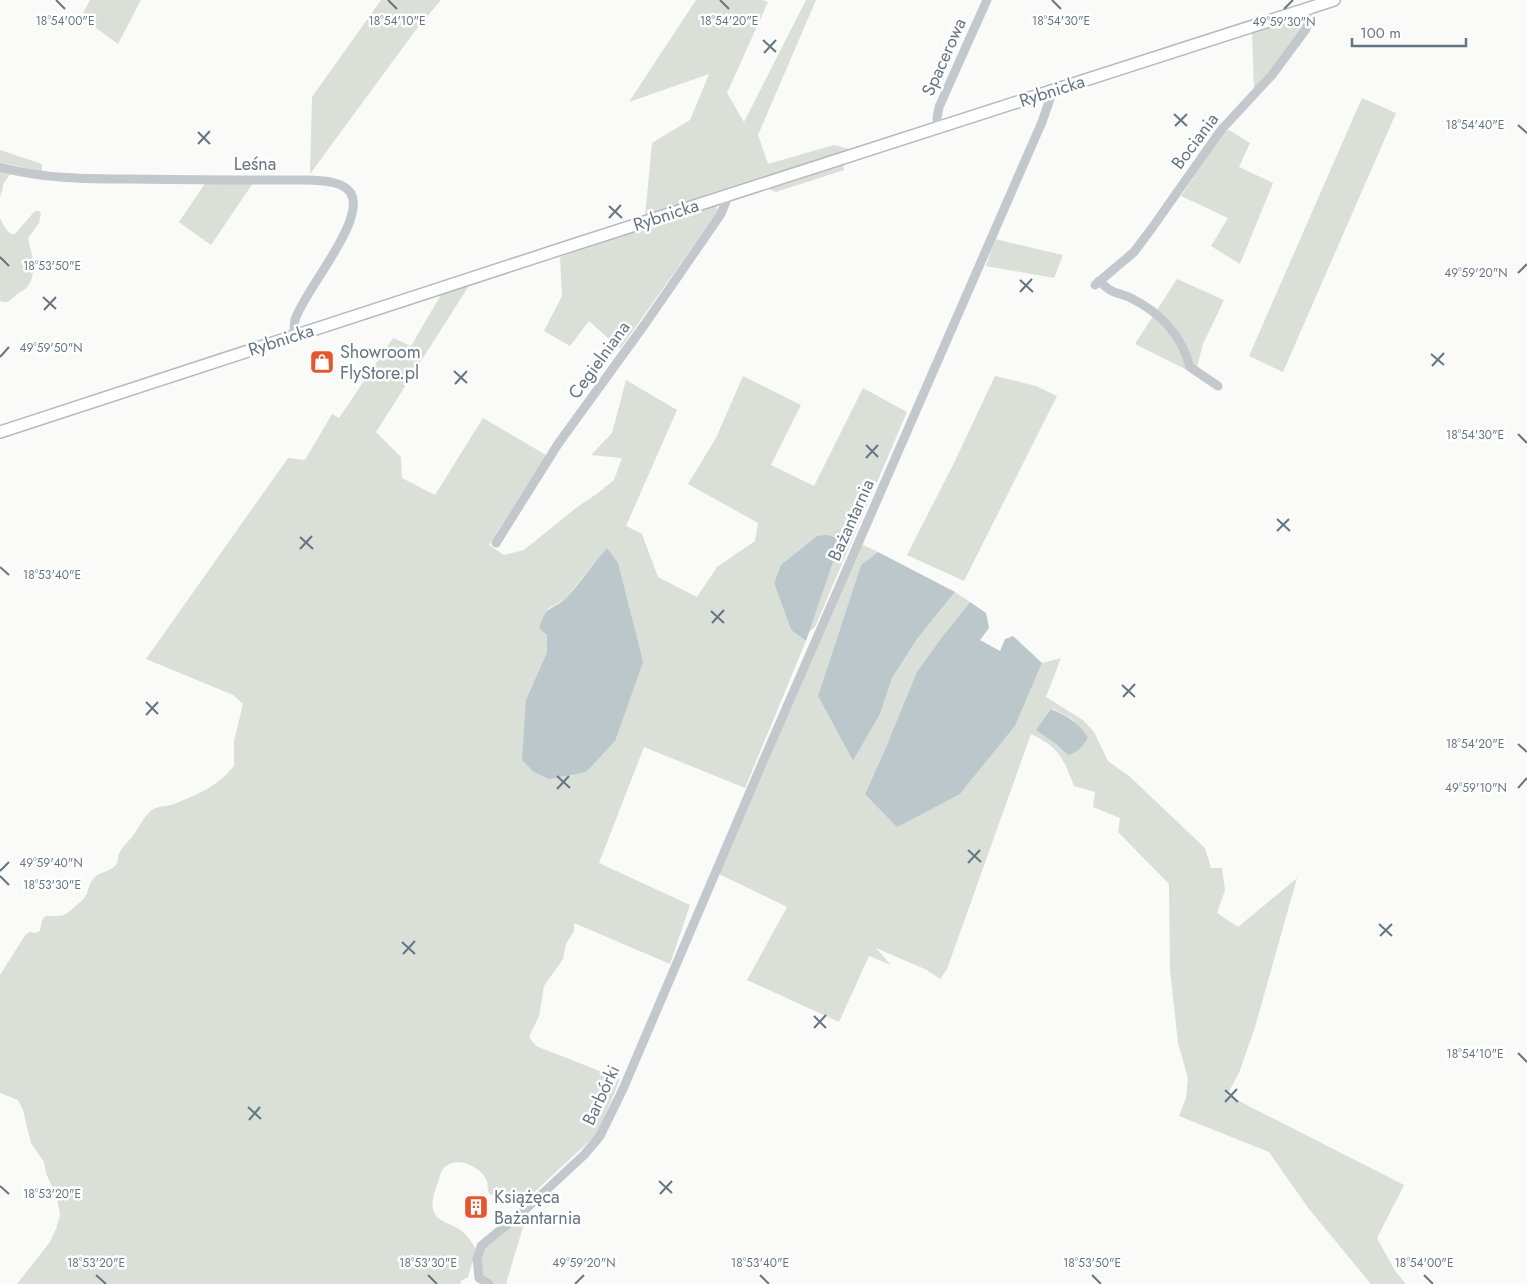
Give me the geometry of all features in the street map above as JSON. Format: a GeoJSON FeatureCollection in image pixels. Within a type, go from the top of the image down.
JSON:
{"type":"FeatureCollection","features":[{"type":"Feature","properties":{"kind":"main road","name":"Rybnicka"},"geometry":{"type":"LineString","coordinates":[[0,432],[1049,93],[1307,9],[1326,1]]}},
{"type":"Feature","properties":{"kind":"street","name":"Spacerowa"},"geometry":{"type":"LineString","coordinates":[[939,128],[939,107],[987,0]]}},
{"type":"Feature","properties":{"kind":"street","name":"Bociania"},"geometry":{"type":"LineString","coordinates":[[1218,386],[1190,367],[1177,334],[1150,309],[1129,297],[1111,291],[1097,283],[1134,252],[1221,130],[1272,75],[1306,29],[1309,18],[1307,9]]}},
{"type":"Feature","properties":{"kind":"street","name":"Bażantarnia"},"geometry":{"type":"LineString","coordinates":[[714,878],[1042,122],[1050,99],[1049,93]]}},
{"type":"Feature","properties":{"kind":"street","name":"Leśna"},"geometry":{"type":"LineString","coordinates":[[0,167],[24,173],[103,179],[310,180],[335,183],[349,192],[354,202],[352,217],[294,321],[294,336]]}},
{"type":"Feature","properties":{"kind":"street","name":"Cegielniana"},"geometry":{"type":"LineString","coordinates":[[496,543],[558,444],[645,324],[721,214],[728,196]]}},
{"type":"Feature","properties":{"kind":"street","name":"Barbórki"},"geometry":{"type":"LineString","coordinates":[[489,1284],[479,1278],[477,1269],[477,1259],[481,1246],[584,1155],[600,1136],[623,1090],[714,878]]}},
{"type":"Feature","properties":{"kind":"shaded area"},"geometry":{"type":"Polygon","coordinates":[[[90,0],[141,0],[118,44],[81,17],[90,0]]]}},
{"type":"Feature","properties":{"kind":"shaded area"},"geometry":{"type":"Polygon","coordinates":[[[381,0],[441,0],[415,31],[310,174],[312,97],[381,0]]]}},
{"type":"Feature","properties":{"kind":"shaded area"},"geometry":{"type":"Polygon","coordinates":[[[696,0],[762,0],[768,2],[727,93],[744,122],[806,0],[816,0],[758,135],[768,164],[834,145],[849,149],[645,217],[652,143],[690,120],[709,74],[629,102],[696,0]]]}},
{"type":"Feature","properties":{"kind":"shaded area"},"geometry":{"type":"Polygon","coordinates":[[[1304,16],[1299,32],[1292,43],[1254,90],[1252,32],[1304,16]]]}},
{"type":"Feature","properties":{"kind":"shaded area"},"geometry":{"type":"Polygon","coordinates":[[[1362,98],[1396,113],[1283,372],[1249,356],[1362,98]]]}},
{"type":"Feature","properties":{"kind":"shaded area"},"geometry":{"type":"Polygon","coordinates":[[[1229,130],[1250,143],[1239,167],[1273,183],[1240,264],[1211,246],[1228,218],[1181,196],[1224,132],[1229,130]]]}},
{"type":"Feature","properties":{"kind":"shaded area"},"geometry":{"type":"Polygon","coordinates":[[[0,150],[42,164],[42,172],[0,162],[0,150]]]}},
{"type":"Feature","properties":{"kind":"shaded area"},"geometry":{"type":"Polygon","coordinates":[[[843,163],[844,170],[776,192],[767,188],[843,163]]]}},
{"type":"Feature","properties":{"kind":"shaded area"},"geometry":{"type":"Polygon","coordinates":[[[0,171],[11,173],[3,184],[0,197],[0,171]]]}},
{"type":"Feature","properties":{"kind":"shaded area"},"geometry":{"type":"Polygon","coordinates":[[[206,182],[253,183],[211,245],[179,222],[206,182]]]}},
{"type":"Feature","properties":{"kind":"shaded area"},"geometry":{"type":"Polygon","coordinates":[[[716,205],[718,211],[620,349],[589,321],[570,346],[544,331],[562,296],[560,257],[716,205]]]}},
{"type":"Feature","properties":{"kind":"shaded area"},"geometry":{"type":"Polygon","coordinates":[[[35,211],[39,211],[41,214],[39,223],[28,238],[33,263],[30,283],[9,301],[0,301],[0,218],[5,228],[11,234],[15,234],[35,211]]]}},
{"type":"Feature","properties":{"kind":"shaded area"},"geometry":{"type":"Polygon","coordinates":[[[995,239],[1063,255],[1054,278],[986,266],[995,239]]]}},
{"type":"Feature","properties":{"kind":"shaded area"},"geometry":{"type":"Polygon","coordinates":[[[1177,279],[1224,300],[1203,344],[1195,374],[1135,344],[1177,279]]]}},
{"type":"Feature","properties":{"kind":"shaded area"},"geometry":{"type":"Polygon","coordinates":[[[470,284],[376,432],[401,457],[402,478],[435,495],[483,418],[546,455],[489,545],[504,555],[524,550],[614,480],[622,458],[591,455],[612,433],[626,380],[677,410],[626,526],[642,534],[658,577],[697,597],[717,567],[755,541],[758,523],[688,484],[716,438],[743,376],[801,405],[771,465],[814,486],[863,388],[907,412],[815,627],[809,632],[841,539],[817,536],[781,566],[774,583],[791,630],[806,641],[745,788],[644,747],[599,863],[690,905],[670,964],[574,923],[574,931],[566,944],[563,959],[544,986],[539,1016],[529,1037],[536,1046],[620,1079],[598,1133],[528,1198],[490,1194],[483,1174],[478,1169],[465,1163],[452,1163],[442,1171],[433,1197],[433,1208],[439,1218],[462,1231],[476,1250],[468,1277],[461,1281],[460,1284],[17,1284],[50,1242],[60,1215],[57,1198],[46,1173],[44,1162],[31,1143],[23,1110],[18,1100],[0,1093],[0,975],[26,934],[40,931],[42,921],[47,916],[64,915],[85,898],[95,877],[115,866],[121,850],[154,808],[174,804],[207,789],[234,766],[234,741],[243,704],[233,695],[146,659],[288,458],[305,460],[332,414],[339,418],[393,338],[411,346],[442,293],[470,284]],[[607,548],[565,599],[548,609],[547,652],[526,700],[607,548]]]}},
{"type":"Feature","properties":{"kind":"shaded area"},"geometry":{"type":"Polygon","coordinates":[[[995,376],[1036,386],[1057,396],[964,581],[907,555],[954,463],[995,376]]]}},
{"type":"Feature","properties":{"kind":"shaded area"},"geometry":{"type":"Polygon","coordinates":[[[827,535],[841,539],[806,641],[791,630],[774,583],[781,565],[817,536],[827,535]]]}},
{"type":"Feature","properties":{"kind":"shaded area"},"geometry":{"type":"Polygon","coordinates":[[[861,544],[878,552],[861,565],[818,696],[853,761],[880,714],[892,678],[917,639],[955,592],[970,602],[946,632],[887,745],[865,794],[960,794],[1015,726],[1042,663],[1061,658],[1046,697],[1083,720],[1094,732],[1108,761],[1129,776],[1205,848],[1211,868],[1222,868],[1225,890],[1217,913],[1238,927],[1297,878],[1255,1027],[1239,1073],[1227,1095],[1404,1185],[1377,1238],[1395,1271],[1406,1284],[1371,1284],[1309,1209],[1269,1152],[1179,1116],[1186,1098],[1188,1078],[1178,1043],[1170,970],[1169,884],[1118,832],[1120,818],[1093,807],[1095,792],[1074,786],[1067,768],[1059,755],[1041,739],[1031,734],[947,969],[940,979],[927,970],[876,948],[891,965],[869,956],[839,1022],[747,980],[787,907],[719,874],[861,544]],[[1052,708],[1037,730],[1068,755],[1080,749],[1088,738],[1072,719],[1052,708]]]}},
{"type":"Feature","properties":{"kind":"shaded area"},"geometry":{"type":"Polygon","coordinates":[[[607,548],[618,563],[643,662],[615,741],[586,772],[549,779],[534,772],[522,760],[526,700],[547,652],[547,635],[539,628],[545,614],[567,597],[607,548]]]}},
{"type":"Feature","properties":{"kind":"shaded area"},"geometry":{"type":"Polygon","coordinates":[[[878,552],[955,592],[917,639],[892,678],[880,714],[853,761],[818,696],[861,565],[878,552]]]}},
{"type":"Feature","properties":{"kind":"shaded area"},"geometry":{"type":"Polygon","coordinates":[[[970,602],[986,613],[989,628],[980,640],[1000,651],[1005,639],[1013,636],[1042,663],[1015,726],[960,794],[897,827],[865,794],[917,672],[970,602]]]}},
{"type":"Feature","properties":{"kind":"shaded area"},"geometry":{"type":"Polygon","coordinates":[[[1051,709],[1072,720],[1088,738],[1082,747],[1074,753],[1068,755],[1036,730],[1051,709]]]}},
{"type":"Feature","properties":{"kind":"shaded area"},"geometry":{"type":"Polygon","coordinates":[[[528,1210],[506,1284],[495,1284],[482,1276],[480,1259],[485,1245],[528,1210]]]}},
{"type":"Feature","properties":{"kind":"place","name":"Showroom FlyStore.pl"},"geometry":{"type":"Point","coordinates":[322,362]}},
{"type":"Feature","properties":{"kind":"place","name":"Książęca Bażantarnia"},"geometry":{"type":"Point","coordinates":[476,1207]}}]}
